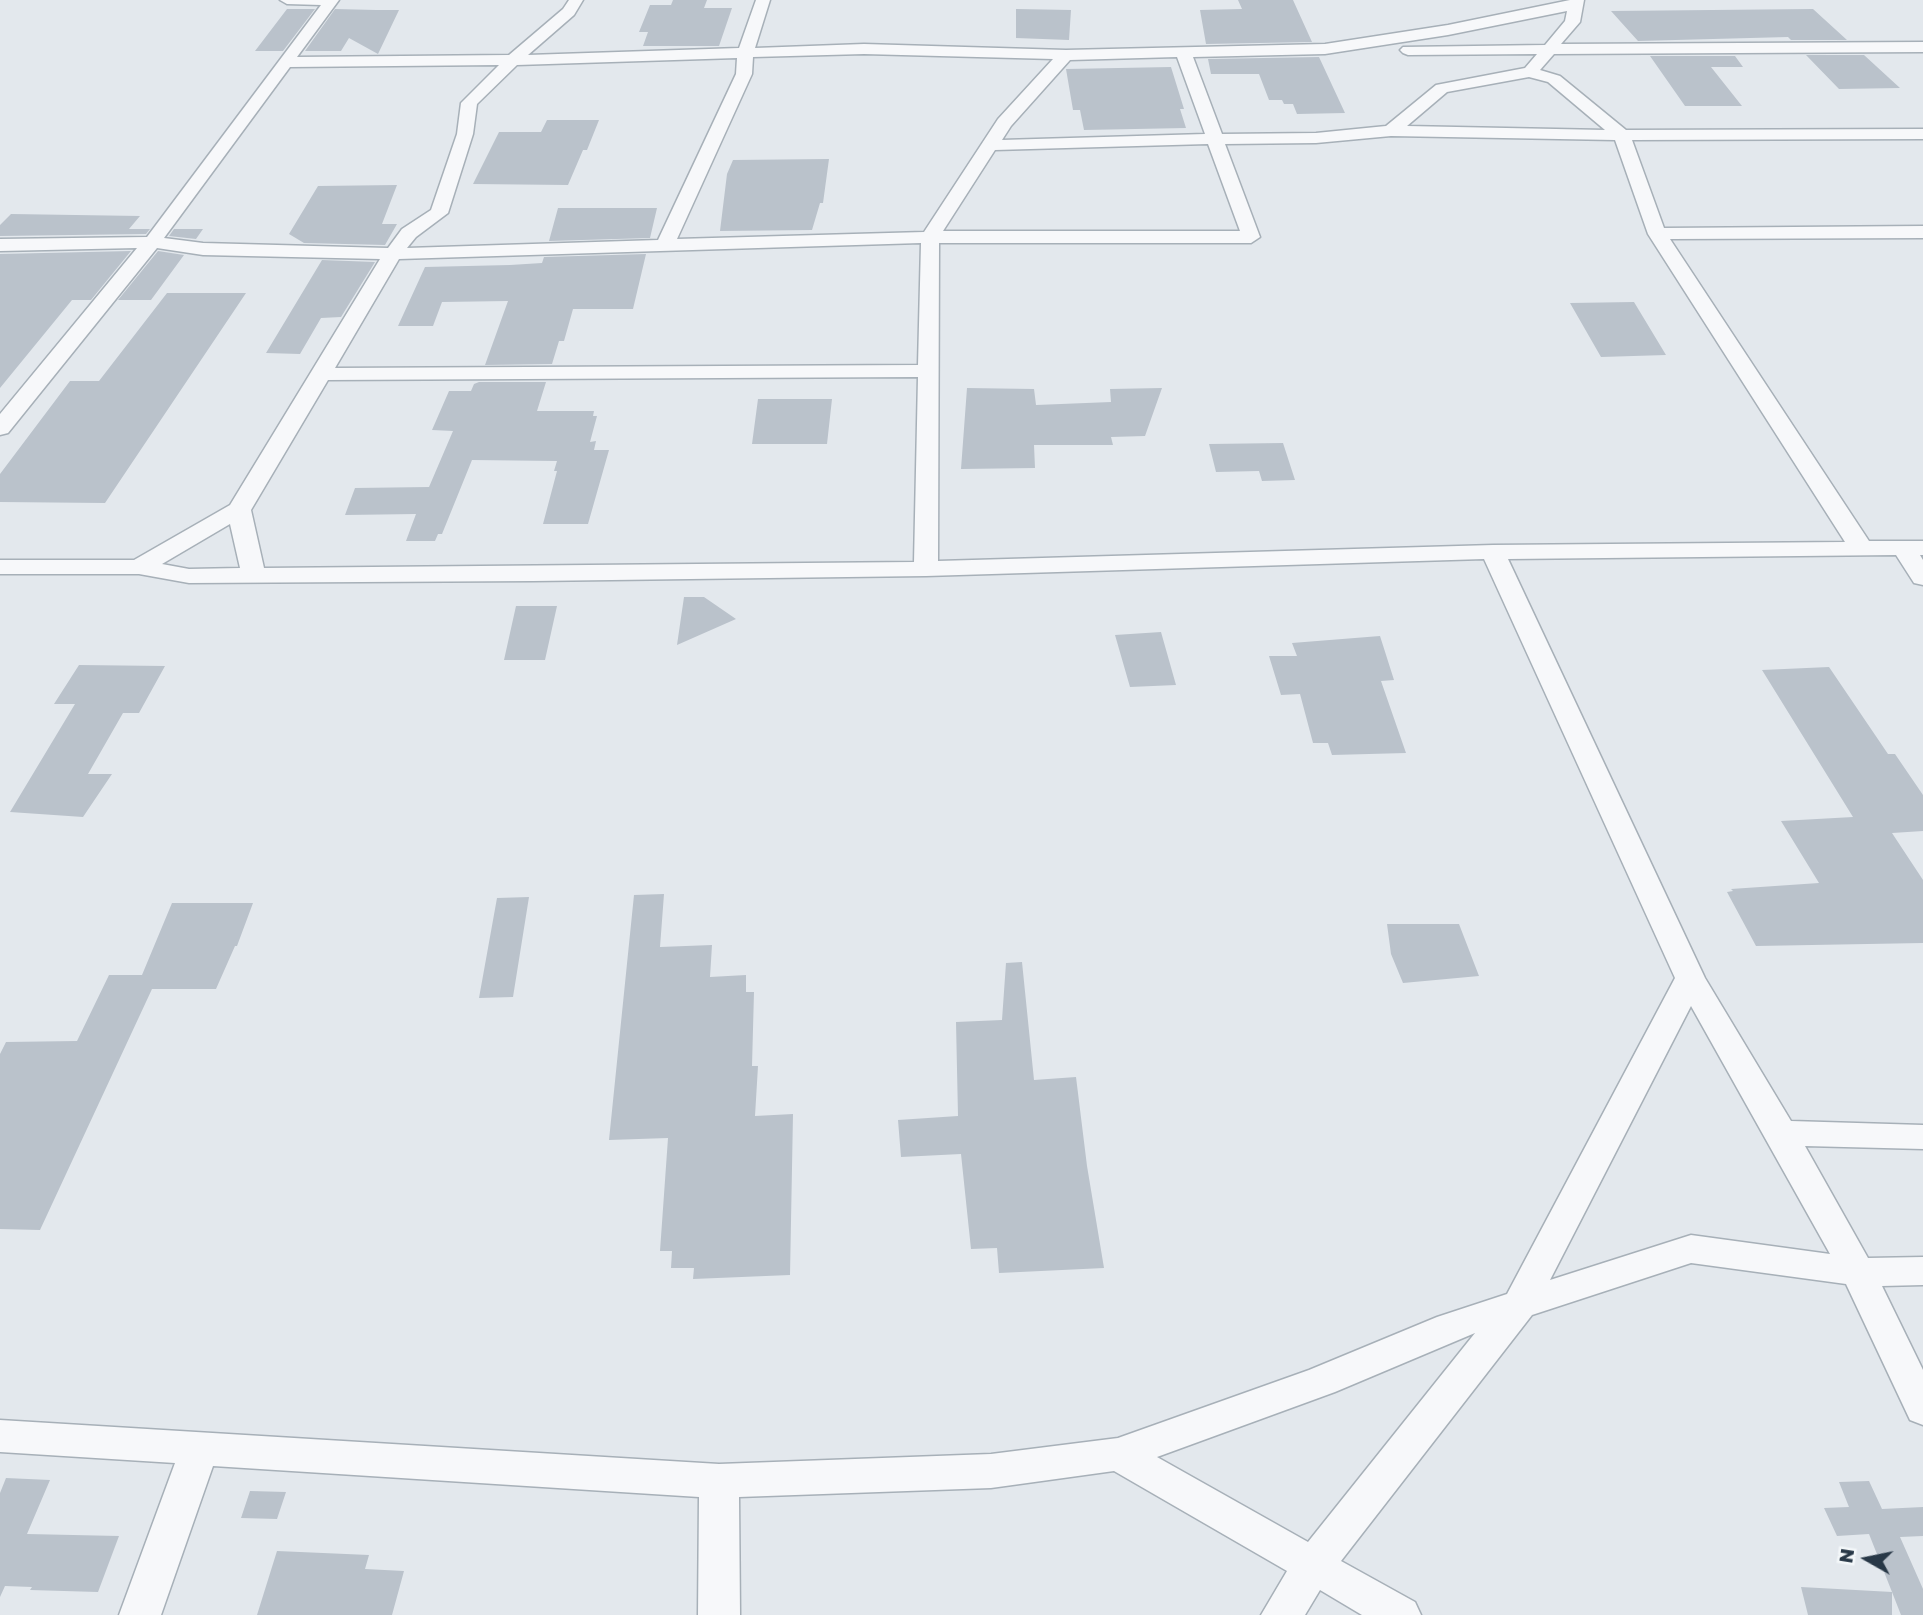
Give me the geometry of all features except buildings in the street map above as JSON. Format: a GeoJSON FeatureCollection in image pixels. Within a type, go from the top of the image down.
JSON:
{"type":"FeatureCollection","features":[{"type":"Feature","properties":{"kind":"street"},"geometry":{"type":"LineString","coordinates":[[287,0],[332,0]]}},
{"type":"Feature","properties":{"kind":"street"},"geometry":{"type":"LineString","coordinates":[[0,428],[152,242],[332,0]]}},
{"type":"Feature","properties":{"kind":"street"},"geometry":{"type":"LineString","coordinates":[[139,567],[239,510],[393,254],[409,233],[439,213],[465,134],[469,103],[513,60],[569,12],[576,0]]}},
{"type":"Feature","properties":{"kind":"street"},"geometry":{"type":"LineString","coordinates":[[665,246],[744,74],[745,53],[763,0]]}},
{"type":"Feature","properties":{"kind":"street"},"geometry":{"type":"LineString","coordinates":[[1325,50],[1448,30],[1575,3],[1572,22],[1530,72]]}},
{"type":"Feature","properties":{"kind":"street"},"geometry":{"type":"LineString","coordinates":[[286,62],[513,60],[864,49],[1066,55],[1183,51],[1923,47]]}},
{"type":"Feature","properties":{"kind":"street"},"geometry":{"type":"LineString","coordinates":[[0,245],[152,242],[203,249],[393,254],[930,237],[1251,237],[1183,51]]}},
{"type":"Feature","properties":{"kind":"street"},"geometry":{"type":"LineString","coordinates":[[926,569],[930,237],[1004,123],[1066,55]]}},
{"type":"Feature","properties":{"kind":"street"},"geometry":{"type":"LineString","coordinates":[[1391,131],[1442,88],[1530,72],[1554,79],[1622,135],[1657,234],[1861,548]]}},
{"type":"Feature","properties":{"kind":"street"},"geometry":{"type":"LineString","coordinates":[[991,145],[1316,138],[1391,131],[1622,135],[1923,134]]}},
{"type":"Feature","properties":{"kind":"street"},"geometry":{"type":"LineString","coordinates":[[1657,234],[1923,232]]}},
{"type":"Feature","properties":{"kind":"street"},"geometry":{"type":"LineString","coordinates":[[320,374],[927,371]]}},
{"type":"Feature","properties":{"kind":"street"},"geometry":{"type":"LineString","coordinates":[[239,510],[253,575]]}},
{"type":"Feature","properties":{"kind":"street"},"geometry":{"type":"LineString","coordinates":[[0,567],[139,567],[189,576],[926,569],[1493,552],[1913,548],[1923,578]]}},
{"type":"Feature","properties":{"kind":"street"},"geometry":{"type":"LineString","coordinates":[[1493,552],[1690,978],[1781,1133],[1858,1272],[1923,1409]]}},
{"type":"Feature","properties":{"kind":"street"},"geometry":{"type":"LineString","coordinates":[[1282,1615],[1313,1566],[1520,1304],[1690,978]]}},
{"type":"Feature","properties":{"kind":"street"},"geometry":{"type":"LineString","coordinates":[[1781,1133],[1923,1137]]}},
{"type":"Feature","properties":{"kind":"street"},"geometry":{"type":"LineString","coordinates":[[0,1436],[719,1481],[991,1471],[1118,1454],[1322,1381],[1450,1327],[1691,1250],[1858,1272],[1923,1271]]}},
{"type":"Feature","properties":{"kind":"street"},"geometry":{"type":"LineString","coordinates":[[140,1615],[200,1448]]}},
{"type":"Feature","properties":{"kind":"street"},"geometry":{"type":"LineString","coordinates":[[1118,1454],[1400,1615]]}},
{"type":"Feature","properties":{"kind":"street"},"geometry":{"type":"LineString","coordinates":[[719,1481],[719,1615]]}}]}
